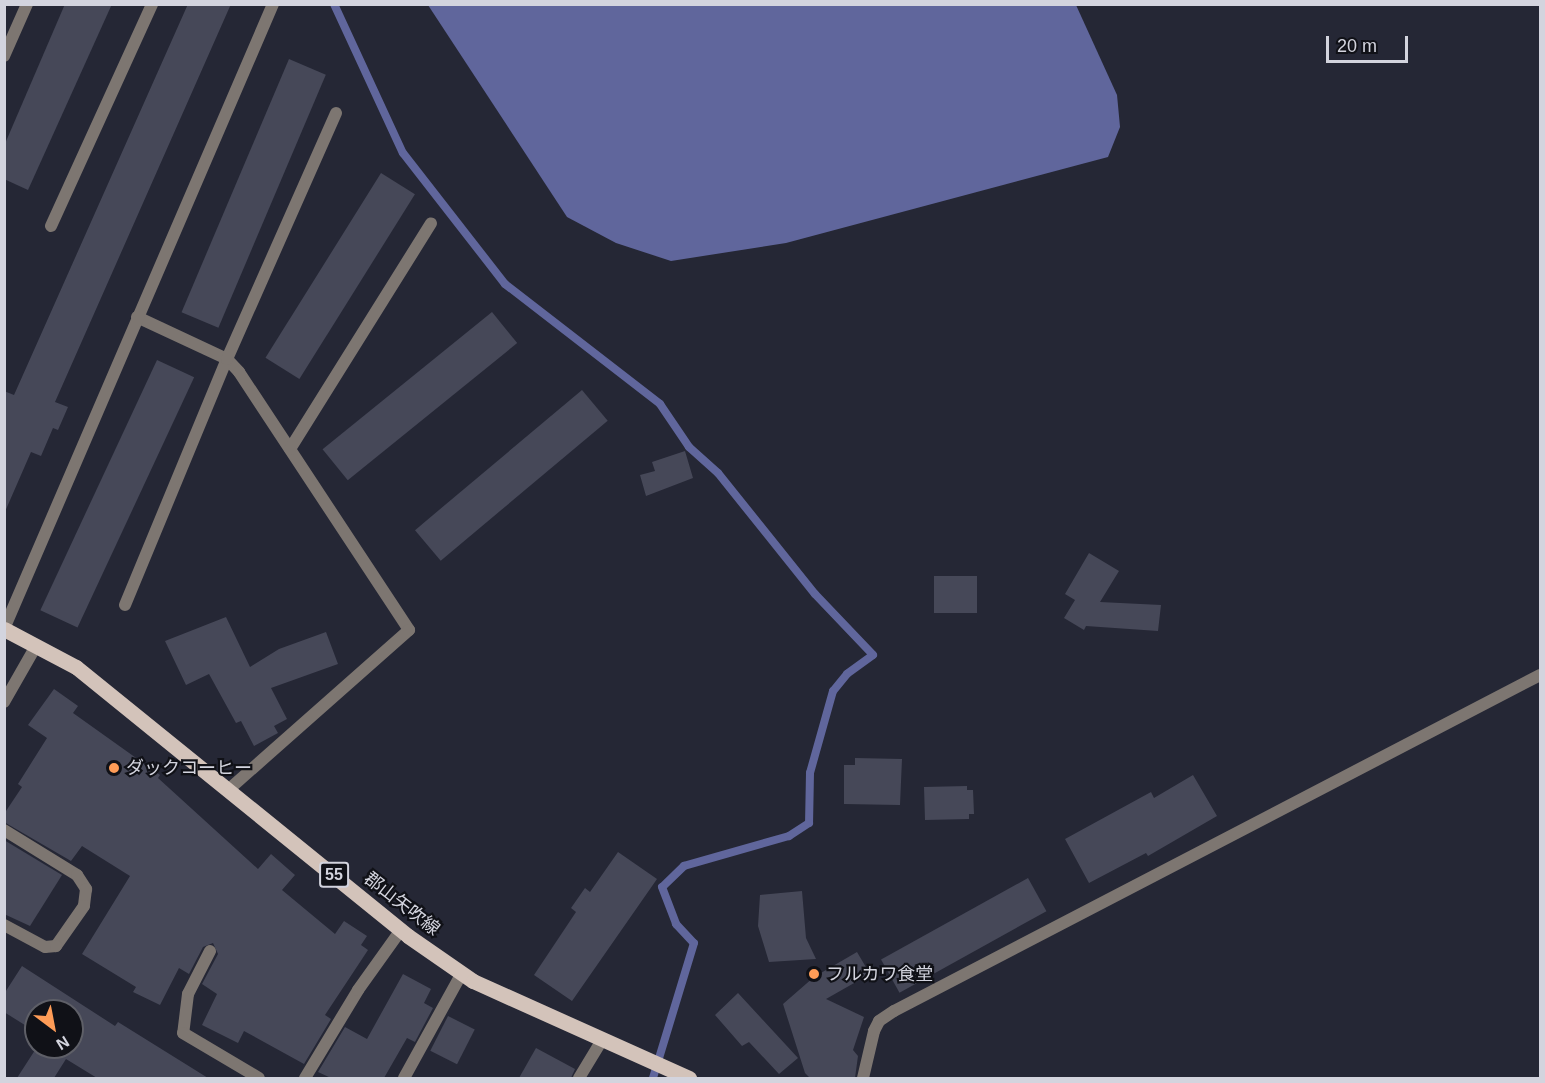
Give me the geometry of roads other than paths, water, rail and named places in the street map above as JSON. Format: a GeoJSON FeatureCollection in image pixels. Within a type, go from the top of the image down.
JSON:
{"type":"FeatureCollection","features":[{"type":"Feature","properties":{"kind":"main road","name":"郡山矢吹線"},"geometry":{"type":"LineString","coordinates":[[4,629],[76,667],[401,930],[462,973],[602,1040],[689,1078]]}},
{"type":"Feature","properties":{"kind":"street"},"geometry":{"type":"LineString","coordinates":[[4,56],[27,4]]}},
{"type":"Feature","properties":{"kind":"street"},"geometry":{"type":"LineString","coordinates":[[51,226],[152,4]]}},
{"type":"Feature","properties":{"kind":"street"},"geometry":{"type":"LineString","coordinates":[[4,629],[273,4]]}},
{"type":"Feature","properties":{"kind":"street"},"geometry":{"type":"LineString","coordinates":[[125,605],[227,359],[336,113]]}},
{"type":"Feature","properties":{"kind":"street"},"geometry":{"type":"LineString","coordinates":[[290,449],[431,223]]}},
{"type":"Feature","properties":{"kind":"street"},"geometry":{"type":"LineString","coordinates":[[137,317],[227,359],[290,449],[409,630],[229,789]]}},
{"type":"Feature","properties":{"kind":"street"},"geometry":{"type":"LineString","coordinates":[[4,702],[36,646]]}},
{"type":"Feature","properties":{"kind":"street"},"geometry":{"type":"LineString","coordinates":[[863,1078],[874,1031],[879,1021],[894,1011],[1540,675]]}},
{"type":"Feature","properties":{"kind":"street"},"geometry":{"type":"LineString","coordinates":[[4,830],[77,874],[86,888],[84,906],[56,946],[45,946],[4,925]]}},
{"type":"Feature","properties":{"kind":"street"},"geometry":{"type":"LineString","coordinates":[[305,1078],[358,990],[401,930]]}},
{"type":"Feature","properties":{"kind":"street"},"geometry":{"type":"LineString","coordinates":[[210,951],[188,994],[183,1032],[260,1078]]}},
{"type":"Feature","properties":{"kind":"street"},"geometry":{"type":"LineString","coordinates":[[404,1078],[462,973]]}},
{"type":"Feature","properties":{"kind":"street"},"geometry":{"type":"LineString","coordinates":[[579,1078],[602,1040]]}},
{"type":"Feature","properties":{"kind":"water"},"geometry":{"type":"Polygon","coordinates":[[[428,5],[1076,5],[1117,95],[1120,127],[1108,157],[786,243],[671,261],[616,243],[567,217],[428,5]]]}},
{"type":"Feature","properties":{"kind":"waterway"},"geometry":{"type":"LineString","coordinates":[[334,4],[403,153],[505,284],[660,404],[689,447],[718,473],[815,594],[873,655],[847,674],[833,691],[810,773],[809,823],[789,836],[684,866],[662,887],[676,924],[694,943],[653,1078]]}},
{"type":"Feature","properties":{"kind":"place","name":"ダックコーヒー"},"geometry":{"type":"Point","coordinates":[114,768]}},
{"type":"Feature","properties":{"kind":"place","name":"フルカワ食堂"},"geometry":{"type":"Point","coordinates":[814,974]}}]}
